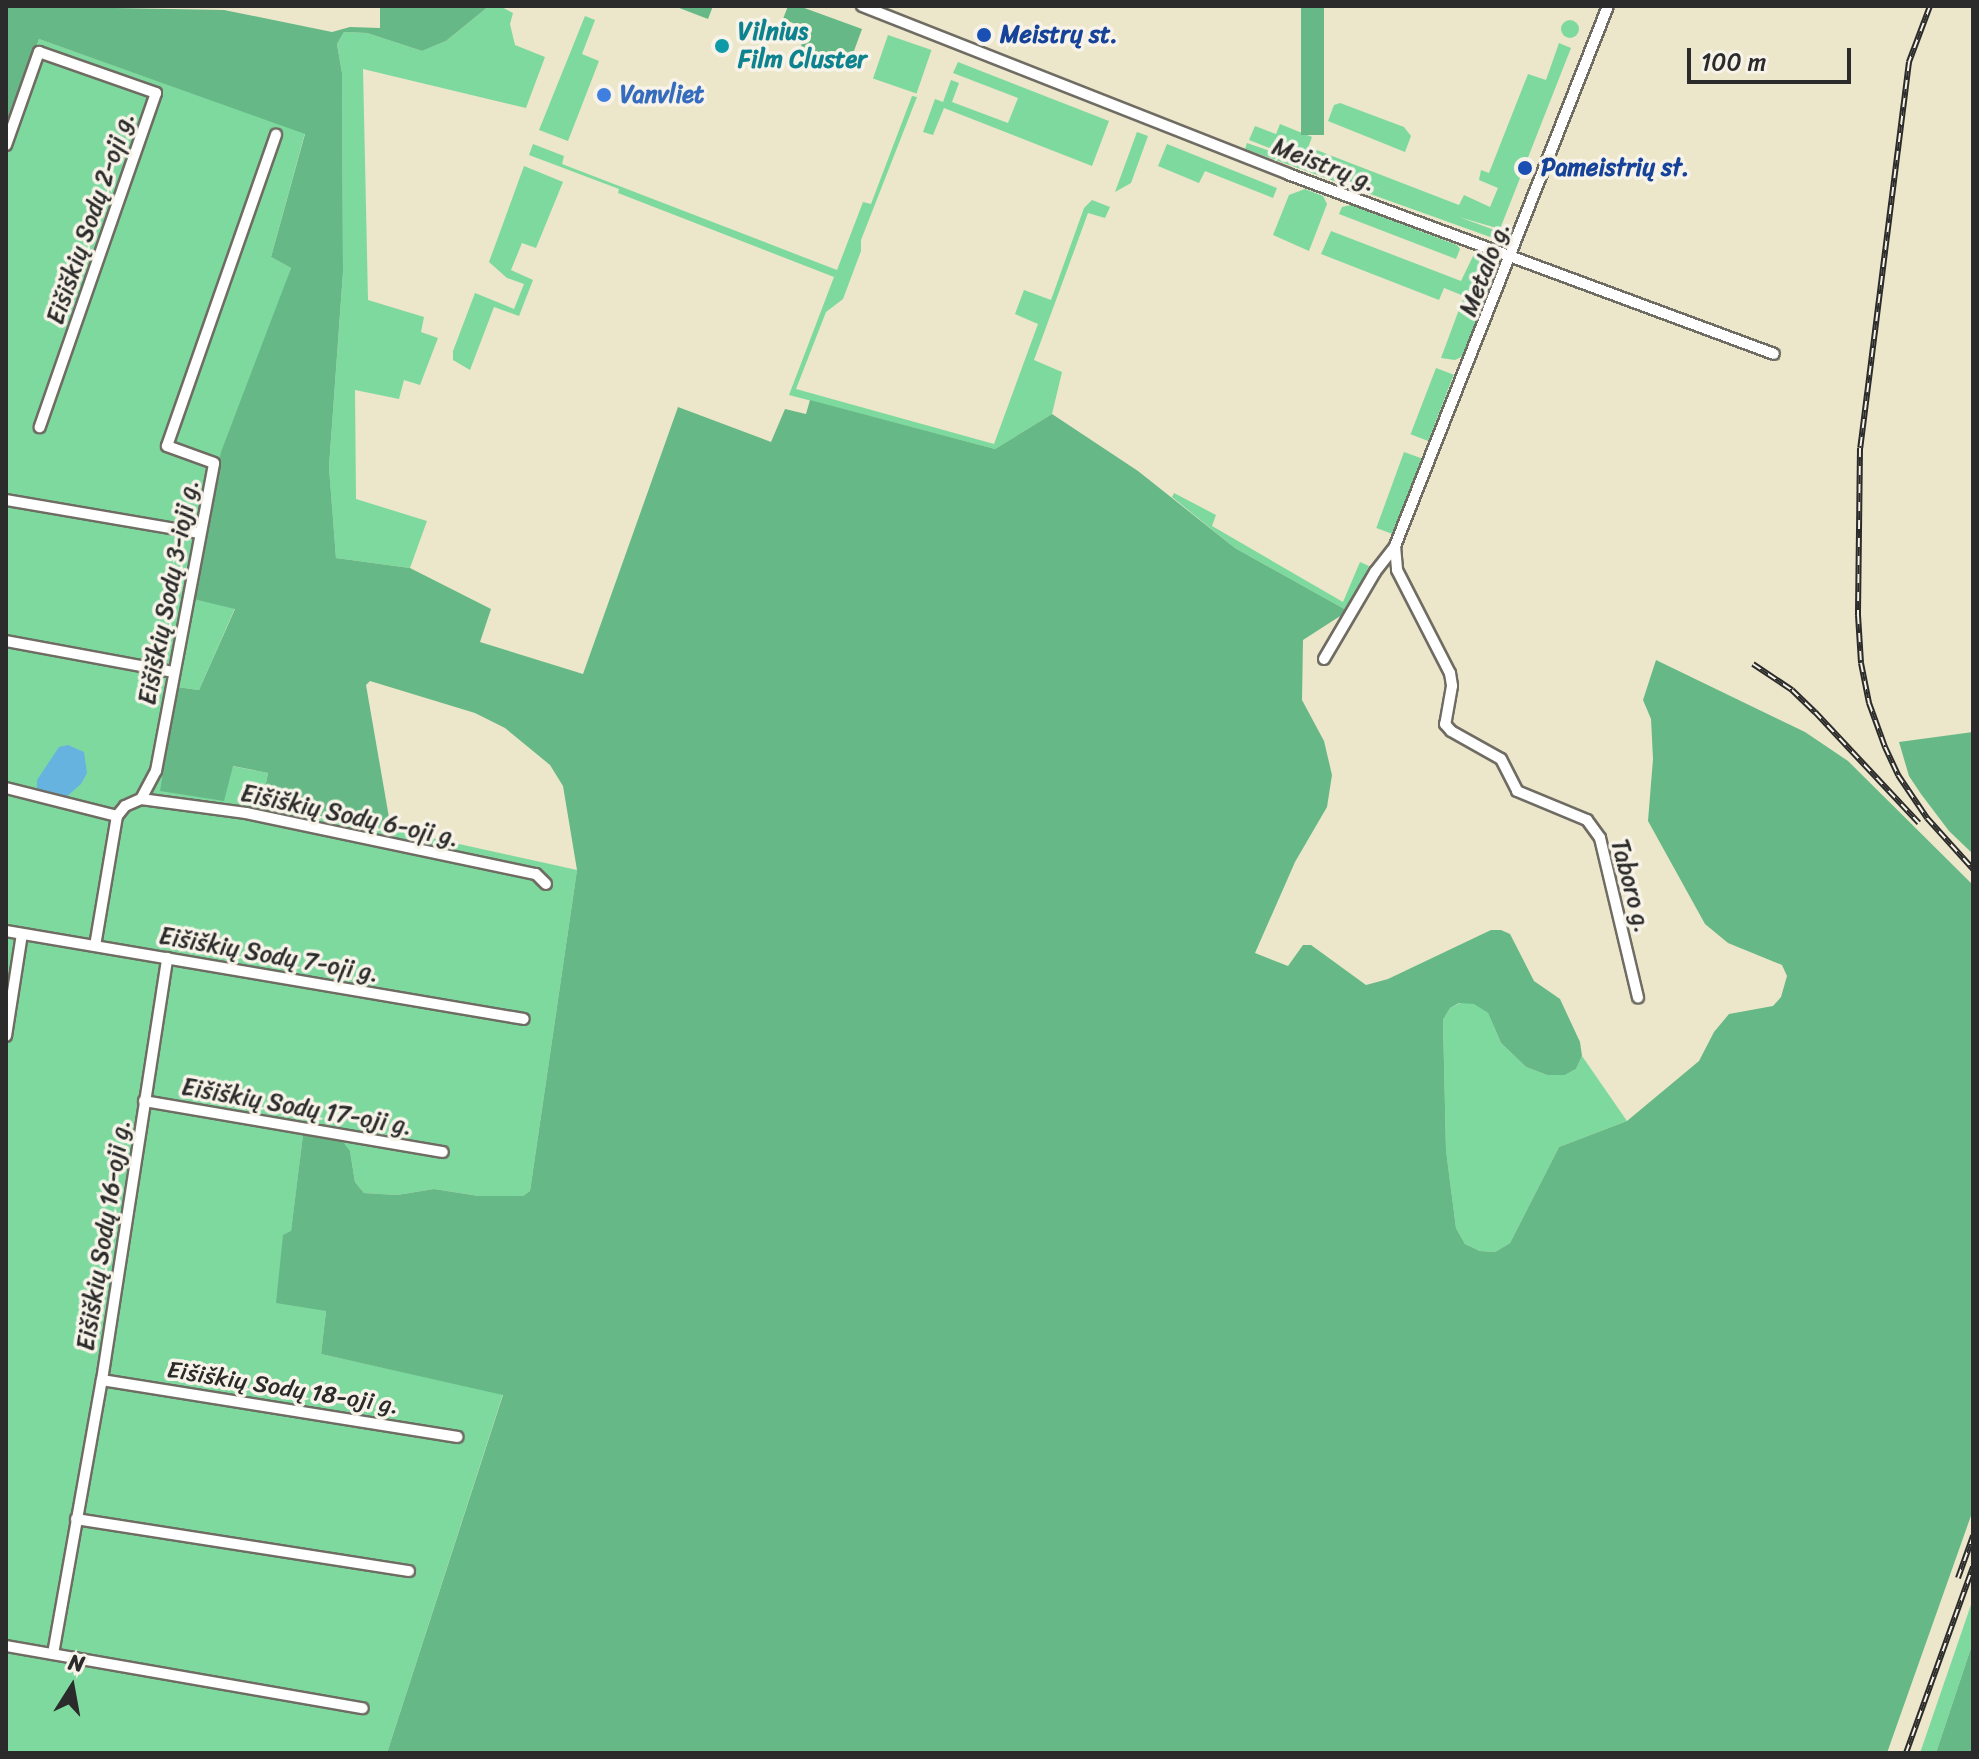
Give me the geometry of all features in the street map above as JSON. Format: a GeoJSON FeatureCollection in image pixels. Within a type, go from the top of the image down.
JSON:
{"type":"FeatureCollection","features":[{"type":"Feature","properties":{"kind":"street","name":"Meistrų g."},"geometry":{"type":"LineString","coordinates":[[862,6],[1511,257],[1774,354]]}},
{"type":"Feature","properties":{"kind":"street","name":"Metalo g."},"geometry":{"type":"LineString","coordinates":[[1324,659],[1375,572],[1395,546],[1608,6]]}},
{"type":"Feature","properties":{"kind":"street","name":"Eišiškių Sodų 2-oji g."},"geometry":{"type":"LineString","coordinates":[[6,145],[39,52],[156,93],[40,427]]}},
{"type":"Feature","properties":{"kind":"street","name":"Eišiškių Sodų 3-ioji g."},"geometry":{"type":"LineString","coordinates":[[141,799],[156,771],[214,463],[167,446],[276,135]]}},
{"type":"Feature","properties":{"kind":"street"},"geometry":{"type":"LineString","coordinates":[[6,500],[199,533]]}},
{"type":"Feature","properties":{"kind":"street","name":"Taboro g."},"geometry":{"type":"LineString","coordinates":[[1395,546],[1397,570],[1450,673],[1452,686],[1445,724],[1451,731],[1501,759],[1517,791],[1587,820],[1600,838],[1638,998]]}},
{"type":"Feature","properties":{"kind":"street"},"geometry":{"type":"LineString","coordinates":[[6,641],[173,672]]}},
{"type":"Feature","properties":{"kind":"street"},"geometry":{"type":"LineString","coordinates":[[6,788],[117,816]]}},
{"type":"Feature","properties":{"kind":"street"},"geometry":{"type":"LineString","coordinates":[[95,946],[117,816],[125,806],[141,799]]}},
{"type":"Feature","properties":{"kind":"street","name":"Eišiškių Sodų 6-oji g."},"geometry":{"type":"LineString","coordinates":[[141,799],[246,813],[536,874],[546,884]]}},
{"type":"Feature","properties":{"kind":"street","name":"Eišiškių Sodų 7-oji g."},"geometry":{"type":"LineString","coordinates":[[6,931],[524,1019]]}},
{"type":"Feature","properties":{"kind":"street"},"geometry":{"type":"LineString","coordinates":[[6,1036],[22,934]]}},
{"type":"Feature","properties":{"kind":"street","name":"Eišiškių Sodų 16-oji g."},"geometry":{"type":"LineString","coordinates":[[53,1654],[102,1380],[167,958]]}},
{"type":"Feature","properties":{"kind":"street","name":"Eišiškių Sodų 17-oji g."},"geometry":{"type":"LineString","coordinates":[[144,1101],[443,1152]]}},
{"type":"Feature","properties":{"kind":"street","name":"Eišiškių Sodų 18-oji g."},"geometry":{"type":"LineString","coordinates":[[102,1380],[457,1437]]}},
{"type":"Feature","properties":{"kind":"street"},"geometry":{"type":"LineString","coordinates":[[76,1519],[409,1571]]}},
{"type":"Feature","properties":{"kind":"street"},"geometry":{"type":"LineString","coordinates":[[6,1646],[363,1708]]}},
{"type":"Feature","properties":{"kind":"green space"},"geometry":{"type":"Polygon","coordinates":[[[6,6],[224,10],[332,32],[350,27],[380,28],[380,6],[489,6],[446,41],[422,51],[367,33],[344,32],[337,44],[342,73],[343,272],[329,467],[336,558],[410,568],[491,609],[480,642],[583,674],[678,407],[771,442],[785,409],[806,414],[810,400],[995,449],[1052,414],[1138,471],[1235,548],[1348,611],[1303,640],[1302,700],[1324,741],[1332,775],[1327,807],[1295,862],[1255,953],[1288,966],[1303,945],[1311,945],[1366,985],[1388,979],[1491,930],[1501,930],[1510,934],[1534,981],[1560,999],[1580,1042],[1582,1056],[1576,1069],[1565,1075],[1547,1075],[1526,1067],[1501,1043],[1488,1013],[1474,1004],[1459,1003],[1450,1008],[1443,1020],[1446,1150],[1456,1228],[1465,1244],[1480,1251],[1495,1252],[1510,1243],[1559,1147],[1627,1121],[1699,1061],[1714,1032],[1729,1014],[1773,1006],[1781,997],[1787,976],[1782,965],[1728,943],[1705,924],[1648,821],[1653,759],[1651,719],[1643,700],[1656,660],[1805,732],[1848,761],[1973,885],[1973,1510],[1887,1753],[387,1753],[503,1395],[321,1354],[326,1311],[276,1303],[283,1235],[291,1231],[303,1135],[343,1142],[350,1151],[355,1182],[364,1193],[397,1195],[434,1189],[479,1196],[523,1196],[530,1191],[577,870],[563,786],[550,765],[505,728],[475,713],[370,681],[366,685],[391,829],[261,808],[268,773],[233,766],[224,801],[160,791],[177,687],[199,690],[235,609],[193,599],[221,452],[291,268],[271,257],[305,134],[39,39],[6,134],[6,6]]]}},
{"type":"Feature","properties":{"kind":"green space"},"geometry":{"type":"Polygon","coordinates":[[[489,6],[500,6],[513,13],[510,24],[515,45],[545,57],[526,108],[363,69],[368,300],[424,317],[421,332],[438,338],[420,385],[404,380],[399,399],[355,390],[356,499],[427,521],[410,568],[336,558],[329,467],[343,272],[342,73],[337,44],[344,32],[367,33],[422,51],[446,41],[489,6]]]}},
{"type":"Feature","properties":{"kind":"green space"},"geometry":{"type":"Polygon","coordinates":[[[674,6],[713,6],[708,19],[674,6]]]}},
{"type":"Feature","properties":{"kind":"green space"},"geometry":{"type":"Polygon","coordinates":[[[788,6],[799,6],[862,29],[847,70],[799,51],[808,29],[783,19],[788,6]]]}},
{"type":"Feature","properties":{"kind":"green space"},"geometry":{"type":"Polygon","coordinates":[[[1301,6],[1324,6],[1324,135],[1301,135],[1301,6]]]}},
{"type":"Feature","properties":{"kind":"green space"},"geometry":{"type":"Polygon","coordinates":[[[585,16],[595,20],[582,54],[599,61],[568,141],[539,130],[585,16]]]}},
{"type":"Feature","properties":{"kind":"green space"},"geometry":{"type":"Polygon","coordinates":[[[1570,20],[1579,29],[1570,38],[1561,29],[1570,20]]]}},
{"type":"Feature","properties":{"kind":"green space"},"geometry":{"type":"Polygon","coordinates":[[[888,35],[931,50],[917,93],[873,78],[888,35]]]}},
{"type":"Feature","properties":{"kind":"green space"},"geometry":{"type":"Polygon","coordinates":[[[39,39],[305,133],[271,257],[291,268],[270,327],[193,599],[235,608],[199,690],[177,687],[232,766],[268,773],[261,808],[391,829],[577,870],[530,1191],[523,1196],[479,1196],[434,1189],[397,1195],[364,1193],[355,1182],[350,1151],[303,1136],[291,1232],[326,1311],[321,1354],[503,1394],[387,1753],[6,1753],[6,134],[39,39]]]}},
{"type":"Feature","properties":{"kind":"green space"},"geometry":{"type":"Polygon","coordinates":[[[1559,43],[1571,48],[1500,229],[1459,217],[1500,232],[1493,238],[1245,149],[1247,143],[1386,191],[1308,163],[1314,149],[1459,205],[1464,195],[1490,207],[1498,188],[1479,180],[1481,170],[1489,173],[1528,74],[1546,80],[1559,43]]]}},
{"type":"Feature","properties":{"kind":"green space"},"geometry":{"type":"Polygon","coordinates":[[[958,62],[1109,121],[1092,166],[944,108],[933,135],[923,132],[935,99],[943,102],[951,80],[959,83],[952,102],[1008,123],[1018,98],[953,73],[958,62]]]}},
{"type":"Feature","properties":{"kind":"green space"},"geometry":{"type":"Polygon","coordinates":[[[912,96],[917,97],[861,240],[861,251],[843,299],[826,312],[796,389],[994,444],[1038,324],[1015,314],[1024,290],[1051,300],[1084,208],[1092,200],[1110,207],[1105,218],[1088,213],[1034,360],[1062,372],[1052,414],[995,449],[789,395],[834,277],[529,155],[533,144],[564,156],[562,164],[837,270],[863,202],[871,204],[912,96]]]}},
{"type":"Feature","properties":{"kind":"green space"},"geometry":{"type":"Polygon","coordinates":[[[1340,103],[1404,127],[1411,136],[1405,152],[1328,121],[1334,105],[1340,103]]]}},
{"type":"Feature","properties":{"kind":"green space"},"geometry":{"type":"Polygon","coordinates":[[[1280,124],[1312,137],[1303,161],[1249,140],[1255,126],[1276,134],[1280,124]]]}},
{"type":"Feature","properties":{"kind":"green space"},"geometry":{"type":"Polygon","coordinates":[[[1137,132],[1148,136],[1131,183],[1115,192],[1137,132]]]}},
{"type":"Feature","properties":{"kind":"green space"},"geometry":{"type":"Polygon","coordinates":[[[1167,144],[1277,188],[1273,198],[1205,171],[1199,183],[1158,166],[1167,144]]]}},
{"type":"Feature","properties":{"kind":"green space"},"geometry":{"type":"Polygon","coordinates":[[[524,166],[563,182],[536,248],[522,243],[511,270],[533,280],[519,316],[494,307],[470,370],[453,360],[453,351],[475,293],[514,309],[524,284],[507,278],[489,262],[524,166]]]}},
{"type":"Feature","properties":{"kind":"green space"},"geometry":{"type":"Polygon","coordinates":[[[1305,189],[1323,196],[1327,204],[1309,251],[1273,235],[1289,195],[1305,189]]]}},
{"type":"Feature","properties":{"kind":"green space"},"geometry":{"type":"Polygon","coordinates":[[[1351,205],[1457,245],[1460,249],[1456,259],[1339,214],[1342,207],[1351,205]]]}},
{"type":"Feature","properties":{"kind":"green space"},"geometry":{"type":"Polygon","coordinates":[[[1331,231],[1461,281],[1475,252],[1496,260],[1497,271],[1463,356],[1455,360],[1441,358],[1464,296],[1444,288],[1439,300],[1321,254],[1331,231]]]}},
{"type":"Feature","properties":{"kind":"green space"},"geometry":{"type":"Polygon","coordinates":[[[1436,368],[1454,375],[1428,441],[1411,434],[1436,368]]]}},
{"type":"Feature","properties":{"kind":"green space"},"geometry":{"type":"Polygon","coordinates":[[[1404,452],[1423,459],[1395,535],[1376,528],[1404,452]]]}},
{"type":"Feature","properties":{"kind":"green space"},"geometry":{"type":"Polygon","coordinates":[[[1174,493],[1216,515],[1212,526],[1343,602],[1360,562],[1369,566],[1348,611],[1235,548],[1172,497],[1174,493]]]}},
{"type":"Feature","properties":{"kind":"green space"},"geometry":{"type":"Polygon","coordinates":[[[1973,732],[1973,854],[1949,831],[1909,776],[1899,742],[1973,732]]]}},
{"type":"Feature","properties":{"kind":"green space"},"geometry":{"type":"Polygon","coordinates":[[[1460,1003],[1474,1003],[1488,1013],[1501,1043],[1526,1067],[1547,1075],[1565,1075],[1576,1069],[1582,1056],[1627,1121],[1559,1147],[1510,1243],[1495,1252],[1480,1251],[1465,1244],[1456,1228],[1446,1150],[1443,1020],[1450,1008],[1460,1003]]]}},
{"type":"Feature","properties":{"kind":"green space"},"geometry":{"type":"Polygon","coordinates":[[[1973,1599],[1973,1642],[1936,1753],[1920,1753],[1973,1599]]]}},
{"type":"Feature","properties":{"kind":"green space"},"geometry":{"type":"Polygon","coordinates":[[[1973,1642],[1973,1753],[1936,1753],[1973,1642]]]}},
{"type":"Feature","properties":{"kind":"water"},"geometry":{"type":"Polygon","coordinates":[[[68,745],[84,752],[87,773],[81,784],[65,798],[55,797],[37,788],[37,780],[59,747],[68,745]]]}},
{"type":"Feature","properties":{"kind":"railway"},"geometry":{"type":"LineString","coordinates":[[1930,6],[1909,62],[1860,448],[1858,615],[1861,663],[1869,703],[1885,747],[1898,775],[1927,818],[1973,869]]}},
{"type":"Feature","properties":{"kind":"railway"},"geometry":{"type":"LineString","coordinates":[[1753,664],[1792,690],[1815,712],[1919,823]]}},
{"type":"Feature","properties":{"kind":"railway"},"geometry":{"type":"LineString","coordinates":[[1958,1578],[1973,1536]]}},
{"type":"Feature","properties":{"kind":"railway"},"geometry":{"type":"LineString","coordinates":[[1906,1753],[1973,1567]]}},
{"type":"Feature","properties":{"kind":"place","name":"Meistrų st."},"geometry":{"type":"Point","coordinates":[984,35]}},
{"type":"Feature","properties":{"kind":"place","name":"Vilnius Film Cluster"},"geometry":{"type":"Point","coordinates":[722,46]}},
{"type":"Feature","properties":{"kind":"place","name":"Vanvliet"},"geometry":{"type":"Point","coordinates":[604,95]}},
{"type":"Feature","properties":{"kind":"place","name":"Pameistrių st."},"geometry":{"type":"Point","coordinates":[1525,168]}}]}
